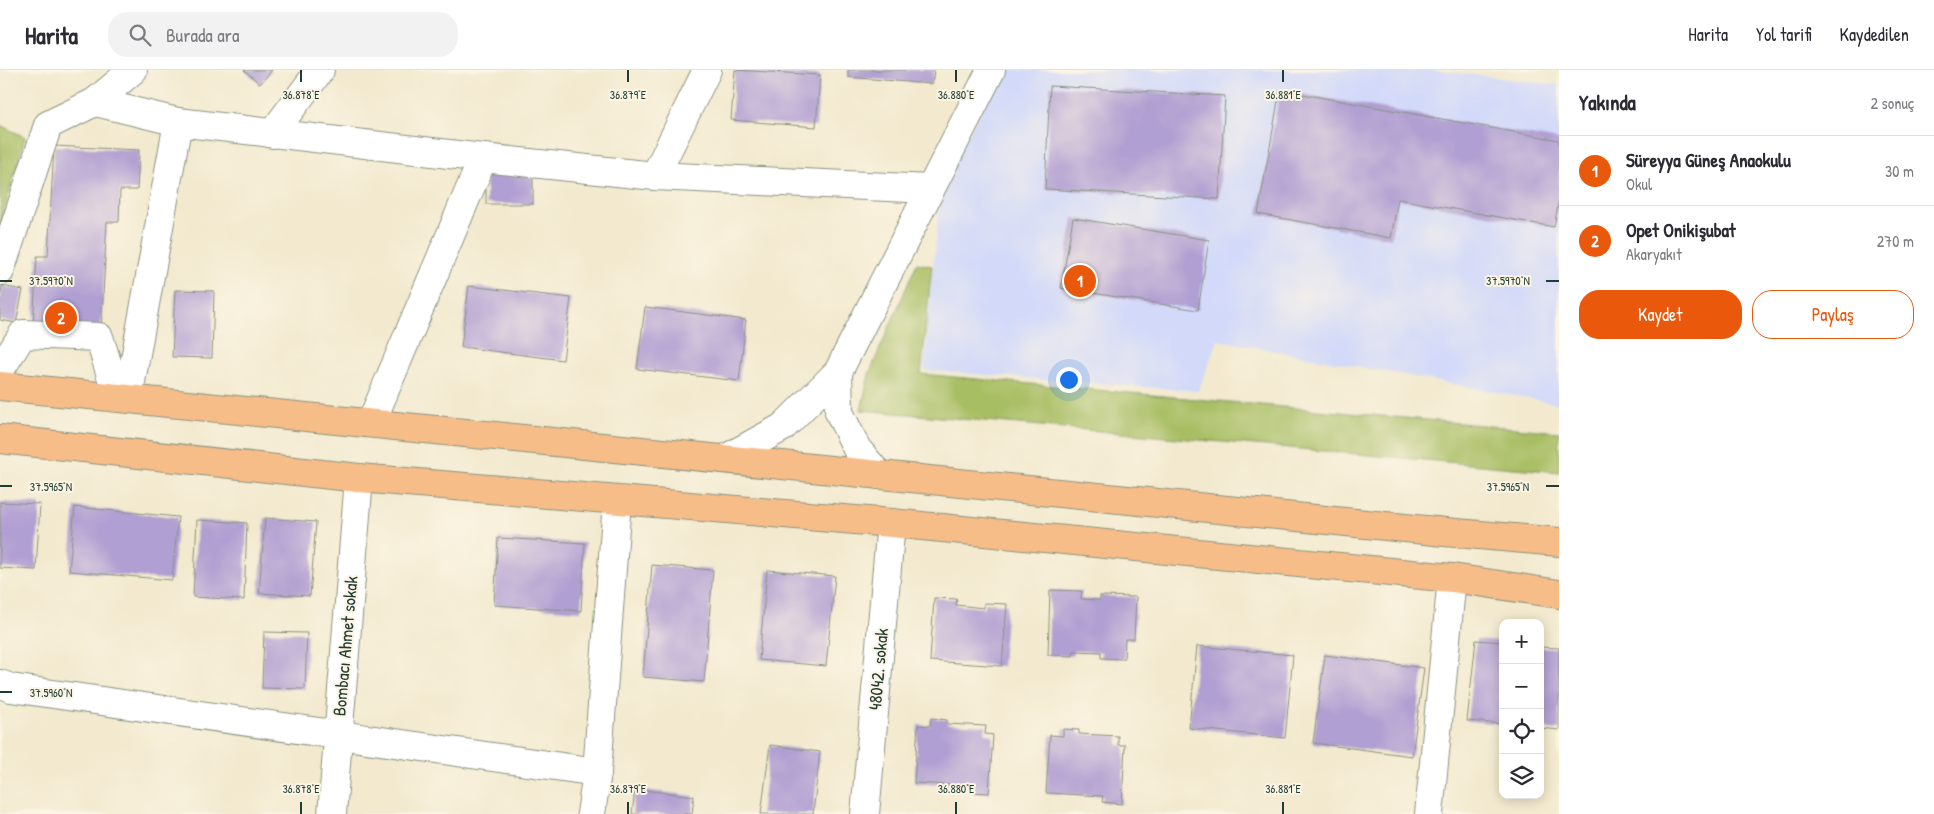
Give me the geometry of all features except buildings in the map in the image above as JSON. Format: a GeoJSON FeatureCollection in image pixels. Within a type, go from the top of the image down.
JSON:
{"type":"FeatureCollection","features":[{"type":"Feature","properties":{"kind":"main road"},"geometry":{"type":"LineString","coordinates":[[0,386],[1559,542]]}},
{"type":"Feature","properties":{"kind":"main road"},"geometry":{"type":"LineString","coordinates":[[0,439],[358,478],[890,523],[1452,578],[1559,594]]}},
{"type":"Feature","properties":{"kind":"street"},"geometry":{"type":"LineString","coordinates":[[0,271],[48,125],[95,102],[133,70]]}},
{"type":"Feature","properties":{"kind":"street"},"geometry":{"type":"LineString","coordinates":[[272,134],[320,70]]}},
{"type":"Feature","properties":{"kind":"street"},"geometry":{"type":"LineString","coordinates":[[655,176],[707,70]]}},
{"type":"Feature","properties":{"kind":"street"},"geometry":{"type":"LineString","coordinates":[[726,459],[783,427],[838,372],[990,70]]}},
{"type":"Feature","properties":{"kind":"street"},"geometry":{"type":"LineString","coordinates":[[95,102],[178,122],[655,176],[930,189]]}},
{"type":"Feature","properties":{"kind":"street"},"geometry":{"type":"LineString","coordinates":[[123,398],[178,122]]}},
{"type":"Feature","properties":{"kind":"street"},"geometry":{"type":"LineString","coordinates":[[371,423],[483,158]]}},
{"type":"Feature","properties":{"kind":"street"},"geometry":{"type":"LineString","coordinates":[[0,370],[23,334],[99,337],[123,398]]}},
{"type":"Feature","properties":{"kind":"street"},"geometry":{"type":"LineString","coordinates":[[838,372],[840,412],[857,449],[879,475]]}},
{"type":"Feature","properties":{"kind":"street","name":"Bombacı Ahmet sokak"},"geometry":{"type":"LineString","coordinates":[[332,814],[358,478]]}},
{"type":"Feature","properties":{"kind":"street"},"geometry":{"type":"LineString","coordinates":[[591,814],[597,772],[617,501]]}},
{"type":"Feature","properties":{"kind":"street","name":"48042. sokak"},"geometry":{"type":"LineString","coordinates":[[865,814],[890,523]]}},
{"type":"Feature","properties":{"kind":"street"},"geometry":{"type":"LineString","coordinates":[[1429,814],[1452,578]]}},
{"type":"Feature","properties":{"kind":"street"},"geometry":{"type":"LineString","coordinates":[[0,684],[11,688],[597,772]]}},
{"type":"Feature","properties":{"kind":"shaded area"},"geometry":{"type":"Polygon","coordinates":[[[1002,70],[1434,70],[1559,85],[1559,404],[1218,340],[1198,391],[923,370],[941,186],[1002,70]]]}},
{"type":"Feature","properties":{"kind":"green space"},"geometry":{"type":"Polygon","coordinates":[[[0,125],[25,137],[0,225],[0,125]]]}},
{"type":"Feature","properties":{"kind":"green space"},"geometry":{"type":"Polygon","coordinates":[[[917,263],[932,266],[921,374],[1559,432],[1559,472],[861,410],[869,374],[917,263]]]}},
{"type":"Feature","properties":{"kind":"place","name":"Süreyya Güneş Anaokulu"},"geometry":{"type":"Point","coordinates":[1080,281]}},
{"type":"Feature","properties":{"kind":"place","name":"Opet Onikişubat"},"geometry":{"type":"Point","coordinates":[61,318]}}]}
